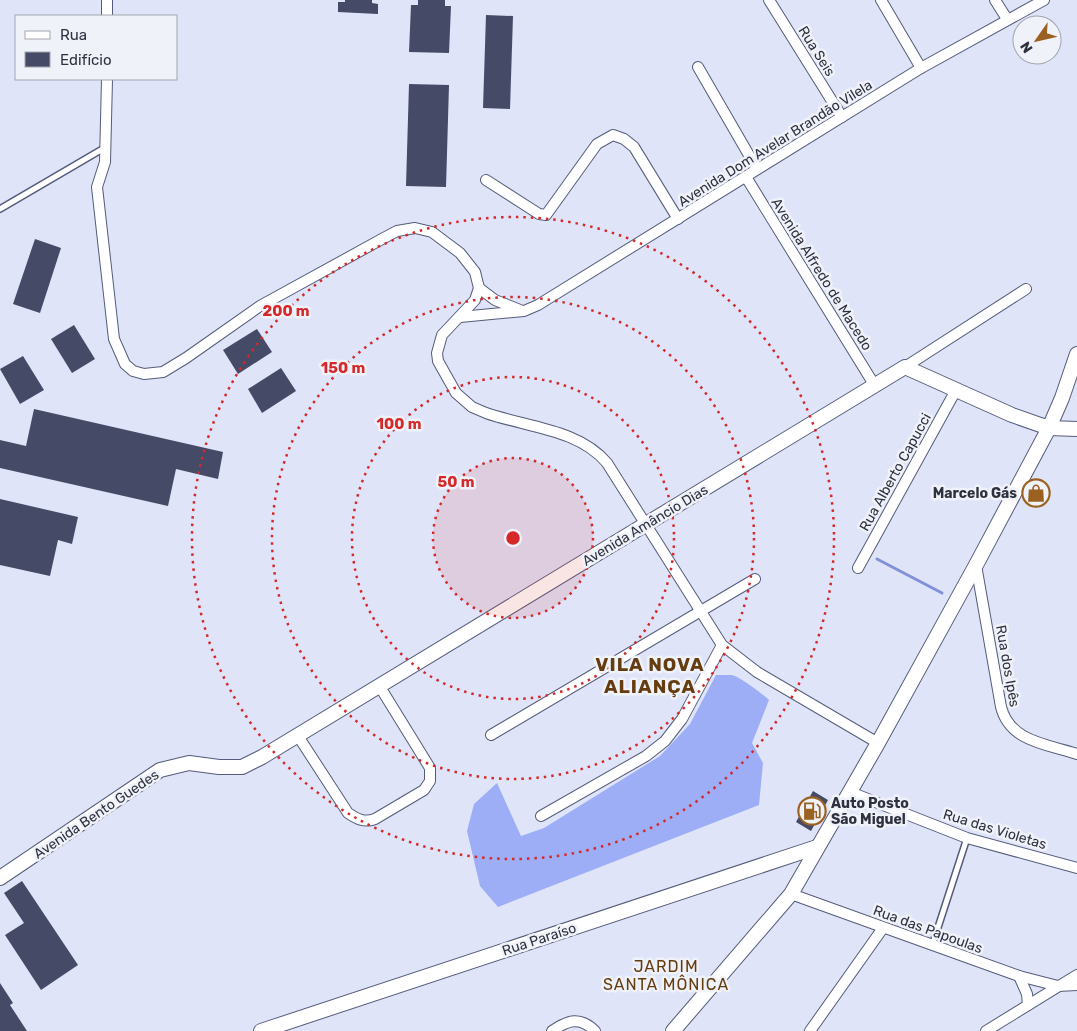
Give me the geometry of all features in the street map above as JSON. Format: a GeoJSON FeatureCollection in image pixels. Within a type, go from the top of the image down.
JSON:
{"type":"FeatureCollection","features":[{"type":"Feature","properties":{"kind":"street"},"geometry":{"type":"LineString","coordinates":[[107,0],[107,15]]}},
{"type":"Feature","properties":{"kind":"street","name":"Rua Seis"},"geometry":{"type":"LineString","coordinates":[[769,0],[842,117]]}},
{"type":"Feature","properties":{"kind":"street"},"geometry":{"type":"LineString","coordinates":[[881,0],[921,68]]}},
{"type":"Feature","properties":{"kind":"street"},"geometry":{"type":"LineString","coordinates":[[995,0],[1007,19]]}},
{"type":"Feature","properties":{"kind":"street","name":"Avenida Dom Avelar Brandão Vilela"},"geometry":{"type":"LineString","coordinates":[[460,317],[524,311],[555,296],[921,68],[1044,0]]}},
{"type":"Feature","properties":{"kind":"street"},"geometry":{"type":"LineString","coordinates":[[698,67],[757,169]]}},
{"type":"Feature","properties":{"kind":"street"},"geometry":{"type":"LineString","coordinates":[[107,80],[107,147],[105,162],[97,188],[114,339],[125,364],[133,371],[154,374],[173,367],[260,306],[382,239],[406,228],[424,229],[432,232],[460,253],[475,272],[479,288],[472,304],[442,335],[437,352],[442,372],[456,393],[472,407],[486,413],[572,438],[597,450],[608,463],[722,645],[756,672],[878,743]]}},
{"type":"Feature","properties":{"kind":"street"},"geometry":{"type":"LineString","coordinates":[[486,180],[539,214],[546,215],[597,144],[613,135],[624,138],[634,147],[678,219]]}},
{"type":"Feature","properties":{"kind":"street","name":"Avenida Alfredo de Macedo"},"geometry":{"type":"LineString","coordinates":[[746,177],[875,386]]}},
{"type":"Feature","properties":{"kind":"street"},"geometry":{"type":"LineString","coordinates":[[479,288],[495,300],[524,311]]}},
{"type":"Feature","properties":{"kind":"street","name":"Avenida Amâncio Dias"},"geometry":{"type":"LineString","coordinates":[[262,757],[905,368],[1026,289]]}},
{"type":"Feature","properties":{"kind":"street"},"geometry":{"type":"LineString","coordinates":[[673,1031],[791,894],[878,743],[1049,428],[1077,354]]}},
{"type":"Feature","properties":{"kind":"street"},"geometry":{"type":"LineString","coordinates":[[905,368],[1049,428],[1077,429]]}},
{"type":"Feature","properties":{"kind":"street"},"geometry":{"type":"LineString","coordinates":[[1073,368],[1077,391]]}},
{"type":"Feature","properties":{"kind":"street","name":"Rua Alberto Capucci"},"geometry":{"type":"LineString","coordinates":[[858,568],[956,390]]}},
{"type":"Feature","properties":{"kind":"street","name":"Rua dos Ipês"},"geometry":{"type":"LineString","coordinates":[[976,565],[1001,707],[1008,726],[1026,738],[1077,754]]}},
{"type":"Feature","properties":{"kind":"street"},"geometry":{"type":"LineString","coordinates":[[491,734],[755,578]]}},
{"type":"Feature","properties":{"kind":"street"},"geometry":{"type":"LineString","coordinates":[[541,816],[646,756],[665,741],[682,719],[722,645]]}},
{"type":"Feature","properties":{"kind":"street"},"geometry":{"type":"LineString","coordinates":[[298,736],[348,812],[356,818],[366,822],[375,819],[424,790],[430,781],[430,768],[380,687]]}},
{"type":"Feature","properties":{"kind":"street","name":"Avenida Bento Guedes"},"geometry":{"type":"LineString","coordinates":[[0,878],[160,770],[189,763],[219,767],[242,767],[262,757]]}},
{"type":"Feature","properties":{"kind":"street","name":"Rua das Violetas"},"geometry":{"type":"LineString","coordinates":[[850,792],[967,838],[1077,868]]}},
{"type":"Feature","properties":{"kind":"street","name":"Rua Paraíso"},"geometry":{"type":"LineString","coordinates":[[261,1031],[817,847]]}},
{"type":"Feature","properties":{"kind":"street","name":"Avenida Bento Guedes"},"geometry":{"type":"LineString","coordinates":[[0,868],[19,866]]}},
{"type":"Feature","properties":{"kind":"street","name":"Rua das Papoulas"},"geometry":{"type":"LineString","coordinates":[[791,894],[1019,976],[1058,986],[1077,986]]}},
{"type":"Feature","properties":{"kind":"street"},"geometry":{"type":"LineString","coordinates":[[810,1031],[883,928]]}},
{"type":"Feature","properties":{"kind":"street"},"geometry":{"type":"LineString","coordinates":[[986,1031],[1077,975]]}},
{"type":"Feature","properties":{"kind":"street"},"geometry":{"type":"LineString","coordinates":[[1019,976],[1028,1005]]}},
{"type":"Feature","properties":{"kind":"street"},"geometry":{"type":"LineString","coordinates":[[552,1031],[563,1023],[576,1020],[587,1023],[595,1031]]}},
{"type":"Feature","properties":{"kind":"lane"},"geometry":{"type":"LineString","coordinates":[[0,209],[107,147]]}},
{"type":"Feature","properties":{"kind":"lane"},"geometry":{"type":"LineString","coordinates":[[932,946],[967,838]]}},
{"type":"Feature","properties":{"kind":"shaded area"},"geometry":{"type":"Polygon","coordinates":[[[716,675],[736,676],[769,700],[752,743],[763,763],[759,805],[498,907],[480,886],[467,831],[474,804],[497,783],[521,836],[544,828],[660,756],[690,724],[716,675]]]}},
{"type":"Feature","properties":{"kind":"building"},"geometry":{"type":"Polygon","coordinates":[[[345,0],[372,0],[372,3],[378,4],[378,14],[338,12],[338,2],[345,2],[345,0]]]}},
{"type":"Feature","properties":{"kind":"building"},"geometry":{"type":"Polygon","coordinates":[[[418,0],[445,0],[445,6],[451,6],[449,53],[409,52],[411,5],[418,5],[418,0]]]}},
{"type":"Feature","properties":{"kind":"building"},"geometry":{"type":"Polygon","coordinates":[[[486,15],[513,16],[510,109],[483,108],[486,15]]]}},
{"type":"Feature","properties":{"kind":"building"},"geometry":{"type":"Polygon","coordinates":[[[409,84],[449,85],[446,187],[406,186],[409,84]]]}},
{"type":"Feature","properties":{"kind":"building"},"geometry":{"type":"Polygon","coordinates":[[[35,239],[61,248],[40,313],[13,304],[35,239]]]}},
{"type":"Feature","properties":{"kind":"building"},"geometry":{"type":"Polygon","coordinates":[[[74,325],[95,359],[72,373],[51,339],[74,325]]]}},
{"type":"Feature","properties":{"kind":"building"},"geometry":{"type":"Polygon","coordinates":[[[257,329],[272,352],[238,374],[223,350],[257,329]]]}},
{"type":"Feature","properties":{"kind":"building"},"geometry":{"type":"Polygon","coordinates":[[[23,356],[44,390],[20,404],[0,369],[23,356]]]}},
{"type":"Feature","properties":{"kind":"building"},"geometry":{"type":"Polygon","coordinates":[[[281,368],[296,391],[262,413],[248,389],[281,368]]]}},
{"type":"Feature","properties":{"kind":"building"},"geometry":{"type":"Polygon","coordinates":[[[34,409],[223,452],[218,479],[176,469],[168,506],[0,468],[0,440],[26,446],[34,409]]]}},
{"type":"Feature","properties":{"kind":"building"},"geometry":{"type":"Polygon","coordinates":[[[0,499],[78,517],[72,544],[58,540],[50,576],[0,565],[0,499]]]}},
{"type":"Feature","properties":{"kind":"building","name":"Auto Posto São Miguel"},"geometry":{"type":"Polygon","coordinates":[[[813,791],[828,800],[811,831],[796,822],[813,791]]]}},
{"type":"Feature","properties":{"kind":"building"},"geometry":{"type":"Polygon","coordinates":[[[22,881],[78,965],[41,990],[5,935],[24,923],[4,893],[22,881]]]}},
{"type":"Feature","properties":{"kind":"building"},"geometry":{"type":"Polygon","coordinates":[[[0,983],[13,1003],[10,1005],[27,1031],[0,1031],[0,983]]]}},
{"type":"Feature","properties":{"kind":"waterway"},"geometry":{"type":"LineString","coordinates":[[877,559],[942,593]]}},
{"type":"Feature","properties":{"kind":"place","name":"Marcelo Gás"},"geometry":{"type":"Point","coordinates":[1036,493]}},
{"type":"Feature","properties":{"kind":"place","name":"Auto Posto São Miguel"},"geometry":{"type":"Point","coordinates":[812,811]}},
{"type":"Feature","properties":{"kind":"district","name":"VILA NOVA ALIANÇA"},"geometry":{"type":"Point","coordinates":[650,675]}},
{"type":"Feature","properties":{"kind":"district","name":"JARDIM SANTA MÔNICA"},"geometry":{"type":"Point","coordinates":[666,975]}}]}
